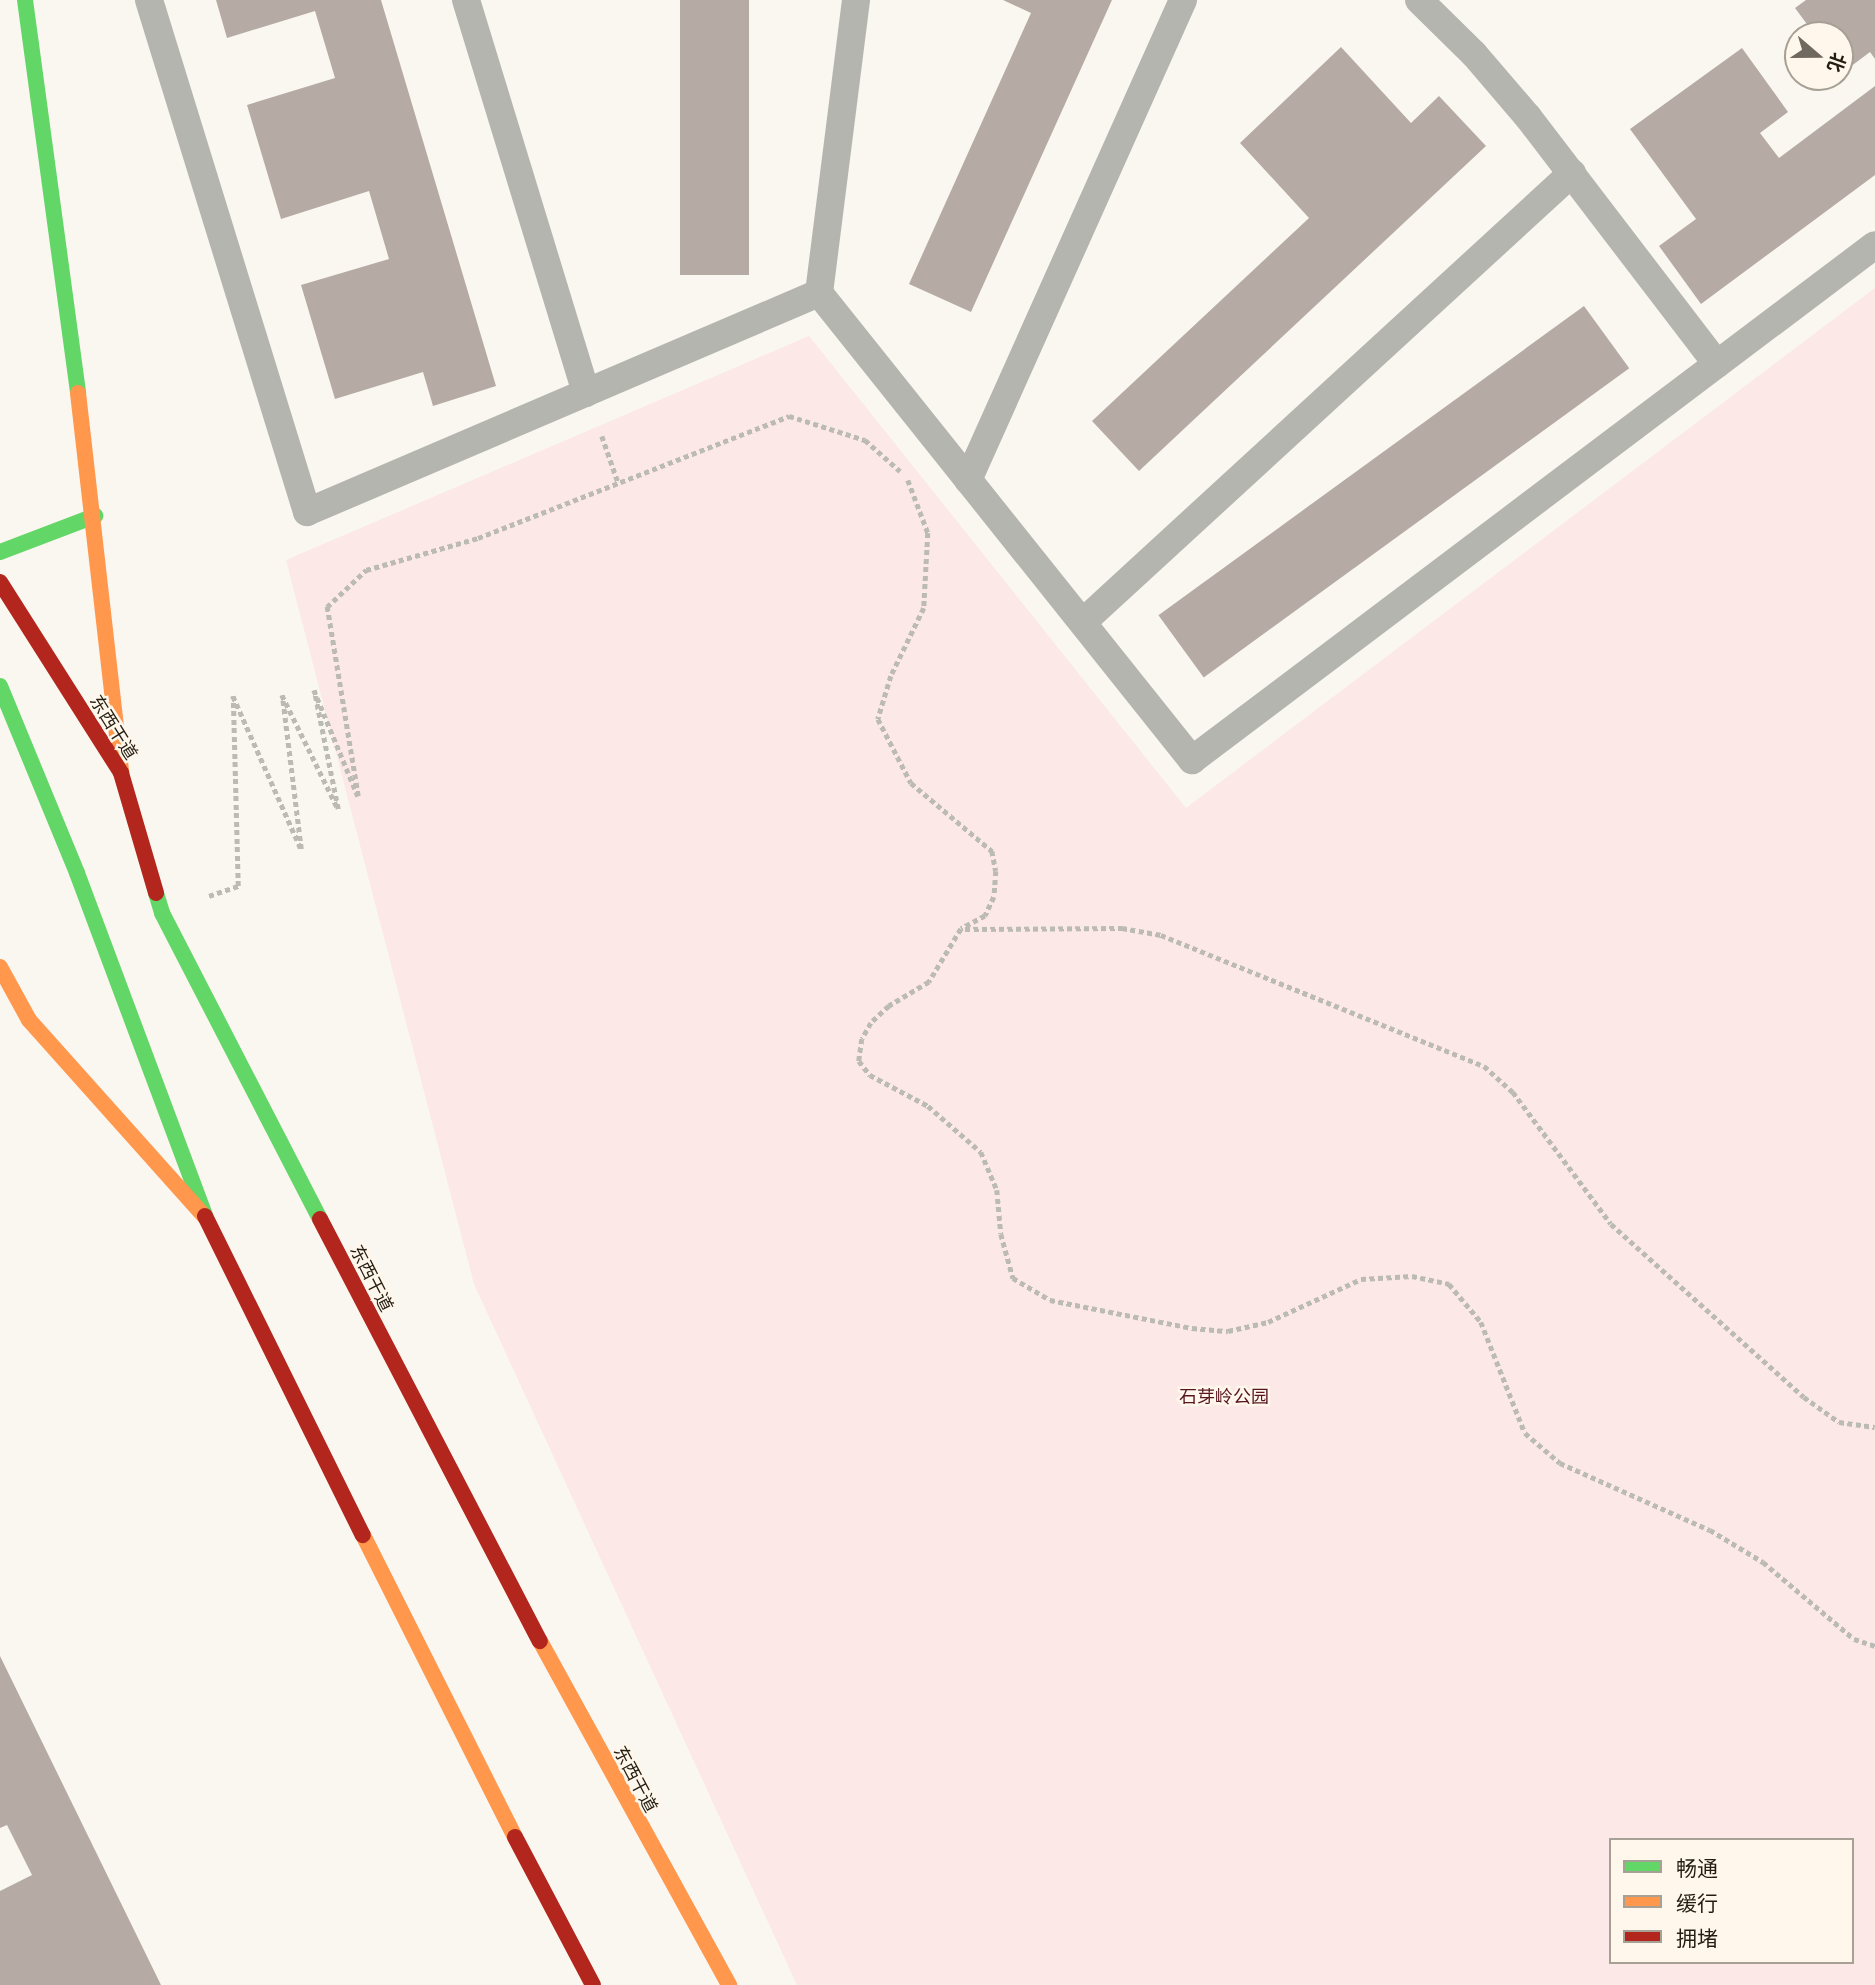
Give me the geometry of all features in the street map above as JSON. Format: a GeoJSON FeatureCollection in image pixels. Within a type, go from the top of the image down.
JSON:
{"type":"FeatureCollection","features":[{"type":"Feature","properties":{"kind":"main road"},"geometry":{"type":"LineString","coordinates":[[25,0],[94,516],[121,773]]}},
{"type":"Feature","properties":{"kind":"main road"},"geometry":{"type":"LineString","coordinates":[[0,551],[94,516]]}},
{"type":"Feature","properties":{"kind":"main road","name":"东西干道"},"geometry":{"type":"LineString","coordinates":[[0,582],[121,773],[162,914],[503,1573],[729,1985]]}},
{"type":"Feature","properties":{"kind":"main road"},"geometry":{"type":"LineString","coordinates":[[0,686],[77,873],[205,1217],[482,1774],[593,1985]]}},
{"type":"Feature","properties":{"kind":"main road"},"geometry":{"type":"LineString","coordinates":[[0,967],[29,1020],[205,1217]]}},
{"type":"Feature","properties":{"kind":"main road"},"geometry":{"type":"LineString","coordinates":[[0,1002],[29,1020]]}},
{"type":"Feature","properties":{"kind":"lane"},"geometry":{"type":"LineString","coordinates":[[149,0],[307,512],[819,293]]}},
{"type":"Feature","properties":{"kind":"lane"},"geometry":{"type":"LineString","coordinates":[[466,0],[586,393]]}},
{"type":"Feature","properties":{"kind":"lane"},"geometry":{"type":"LineString","coordinates":[[856,0],[819,293],[1192,760],[1875,245]]}},
{"type":"Feature","properties":{"kind":"lane"},"geometry":{"type":"LineString","coordinates":[[968,480],[1183,0]]}},
{"type":"Feature","properties":{"kind":"lane"},"geometry":{"type":"LineString","coordinates":[[1419,0],[1474,54],[1572,173],[1717,364]]}},
{"type":"Feature","properties":{"kind":"lane"},"geometry":{"type":"LineString","coordinates":[[1083,622],[1572,173]]}},
{"type":"Feature","properties":{"kind":"path"},"geometry":{"type":"LineString","coordinates":[[238,886],[233,696],[301,849],[282,695],[338,809],[314,690],[358,796],[327,607],[366,570],[478,538],[789,416],[865,440],[907,478],[928,533],[924,608],[891,676],[878,719],[911,783],[992,851],[994,897],[985,916],[961,929],[929,982],[889,1006],[871,1023],[862,1039],[859,1061],[870,1076],[928,1106],[981,1152],[997,1190],[1001,1234],[1013,1278],[1050,1300],[1192,1328],[1228,1331],[1268,1322],[1361,1279],[1412,1276],[1449,1284],[1481,1322],[1525,1433],[1560,1464],[1710,1531],[1763,1562],[1854,1639],[1875,1646]]}},
{"type":"Feature","properties":{"kind":"path"},"geometry":{"type":"LineString","coordinates":[[961,929],[999,925],[1122,928],[1161,935],[1484,1066],[1513,1092],[1611,1224],[1804,1397],[1839,1422],[1875,1427]]}},
{"type":"Feature","properties":{"kind":"green space","name":"石芽岭公园"},"geometry":{"type":"Polygon","coordinates":[[[1875,288],[1875,1985],[797,1985],[474,1284],[286,560],[809,336],[1186,808],[1875,288]]]}},
{"type":"Feature","properties":{"kind":"building"},"geometry":{"type":"Polygon","coordinates":[[[216,0],[381,0],[496,386],[433,406],[423,372],[335,399],[301,285],[389,259],[369,191],[281,219],[247,105],[335,78],[315,11],[227,38],[216,0]]]}},
{"type":"Feature","properties":{"kind":"building"},"geometry":{"type":"Polygon","coordinates":[[[680,0],[749,0],[749,275],[680,275],[680,0]]]}},
{"type":"Feature","properties":{"kind":"building"},"geometry":{"type":"Polygon","coordinates":[[[1003,0],[1112,0],[971,312],[909,284],[1031,13],[1003,0]]]}},
{"type":"Feature","properties":{"kind":"building"},"geometry":{"type":"Polygon","coordinates":[[[1806,0],[1875,0],[1875,59],[1870,52],[1854,64],[1854,21],[1805,21],[1795,8],[1806,0]]]}},
{"type":"Feature","properties":{"kind":"building"},"geometry":{"type":"Polygon","coordinates":[[[1341,47],[1411,123],[1439,96],[1486,146],[1139,471],[1092,421],[1309,218],[1240,143],[1341,47]]]}},
{"type":"Feature","properties":{"kind":"building"},"geometry":{"type":"Polygon","coordinates":[[[1742,48],[1788,112],[1760,133],[1779,158],[1875,86],[1875,175],[1701,304],[1659,246],[1696,219],[1630,129],[1742,48]]]}},
{"type":"Feature","properties":{"kind":"building"},"geometry":{"type":"Polygon","coordinates":[[[1584,306],[1629,368],[1204,677],[1158,615],[1584,306]]]}},
{"type":"Feature","properties":{"kind":"building"},"geometry":{"type":"Polygon","coordinates":[[[0,1656],[161,1985],[0,1985],[0,1891],[32,1875],[7,1825],[0,1828],[0,1656]]]}},
{"type":"Feature","properties":{"kind":"traffic: fast"},"geometry":{"type":"LineString","coordinates":[[25,0],[78,393]]}},
{"type":"Feature","properties":{"kind":"traffic: fast"},"geometry":{"type":"LineString","coordinates":[[0,552],[95,516]]}},
{"type":"Feature","properties":{"kind":"traffic: fast"},"geometry":{"type":"LineString","coordinates":[[0,686],[77,873],[205,1216]]}},
{"type":"Feature","properties":{"kind":"traffic: fast"},"geometry":{"type":"LineString","coordinates":[[156,893],[162,913],[320,1219]]}},
{"type":"Feature","properties":{"kind":"traffic: slow"},"geometry":{"type":"LineString","coordinates":[[78,393],[121,773]]}},
{"type":"Feature","properties":{"kind":"traffic: slow"},"geometry":{"type":"LineString","coordinates":[[0,967],[29,1020],[205,1217]]}},
{"type":"Feature","properties":{"kind":"traffic: slow"},"geometry":{"type":"LineString","coordinates":[[363,1535],[515,1837]]}},
{"type":"Feature","properties":{"kind":"traffic: slow"},"geometry":{"type":"LineString","coordinates":[[540,1641],[729,1985]]}},
{"type":"Feature","properties":{"kind":"traffic: jam"},"geometry":{"type":"LineString","coordinates":[[0,582],[121,773],[156,893]]}},
{"type":"Feature","properties":{"kind":"traffic: jam"},"geometry":{"type":"LineString","coordinates":[[205,1216],[363,1535]]}},
{"type":"Feature","properties":{"kind":"traffic: jam"},"geometry":{"type":"LineString","coordinates":[[320,1219],[540,1641]]}},
{"type":"Feature","properties":{"kind":"traffic: jam"},"geometry":{"type":"LineString","coordinates":[[515,1837],[593,1985]]}}]}
